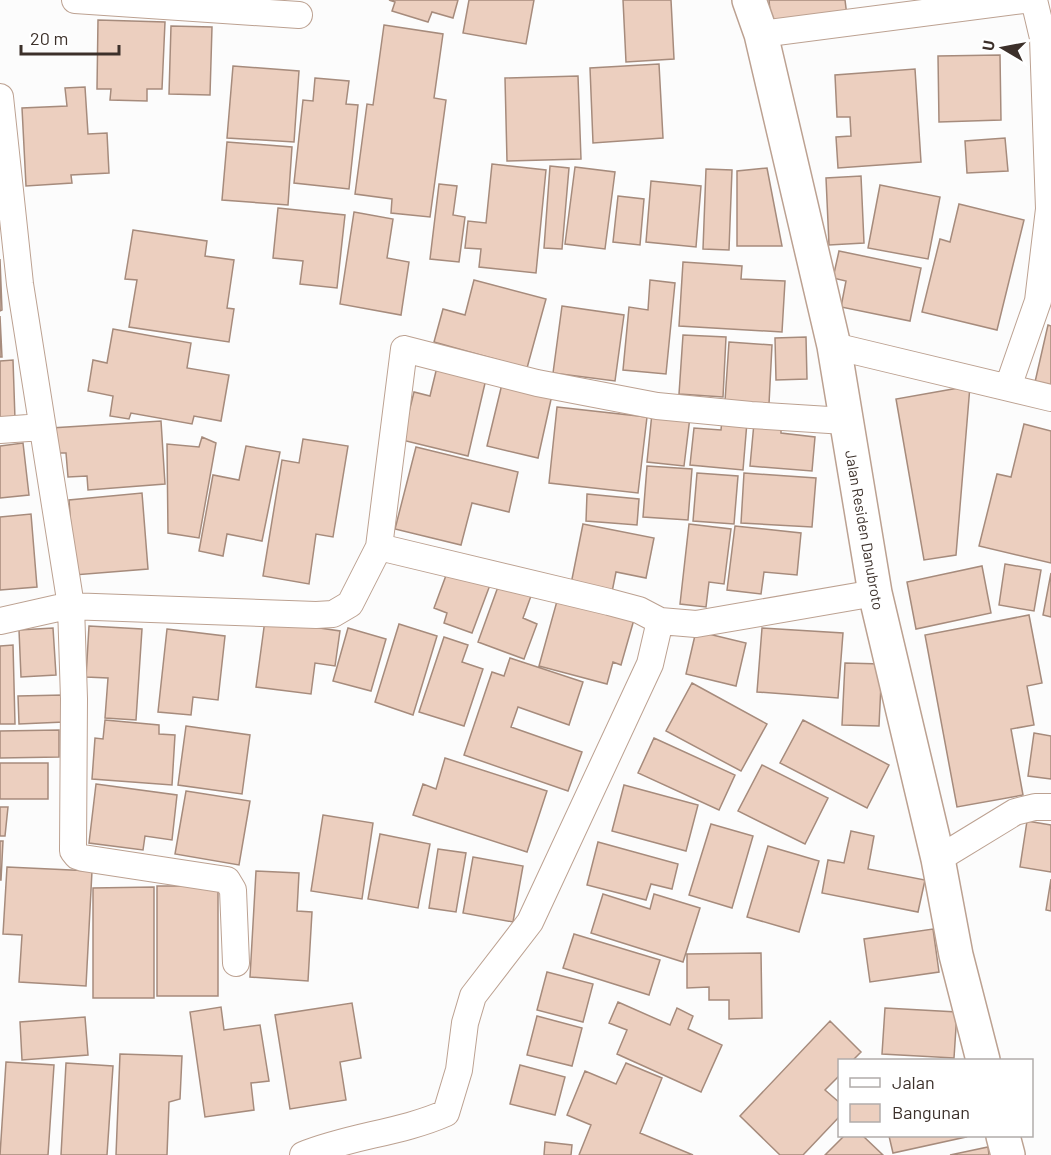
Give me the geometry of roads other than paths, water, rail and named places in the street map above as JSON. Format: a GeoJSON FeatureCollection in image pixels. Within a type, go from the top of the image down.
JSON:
{"type":"FeatureCollection","features":[{"type":"Feature","properties":{"kind":"street"},"geometry":{"type":"LineString","coordinates":[[75,0],[298,15]]}},
{"type":"Feature","properties":{"kind":"street","name":"Jalan Residen Danubroto"},"geometry":{"type":"LineString","coordinates":[[749,0],[761,33],[834,346],[876,593],[938,860],[956,955],[983,1059]]}},
{"type":"Feature","properties":{"kind":"street"},"geometry":{"type":"LineString","coordinates":[[761,33],[1023,0]]}},
{"type":"Feature","properties":{"kind":"street"},"geometry":{"type":"LineString","coordinates":[[1008,387],[1038,302],[1049,209],[1042,38],[1034,0]]}},
{"type":"Feature","properties":{"kind":"street"},"geometry":{"type":"LineString","coordinates":[[0,97],[20,284],[71,606],[74,699],[73,851],[76,856],[83,858],[227,880],[233,890],[236,963]]}},
{"type":"Feature","properties":{"kind":"street"},"geometry":{"type":"LineString","coordinates":[[834,346],[1051,398]]}},
{"type":"Feature","properties":{"kind":"street"},"geometry":{"type":"LineString","coordinates":[[0,621],[71,606],[316,615],[333,614],[350,604],[379,548],[404,349],[537,383],[657,406],[751,416],[845,421]]}},
{"type":"Feature","properties":{"kind":"street"},"geometry":{"type":"LineString","coordinates":[[0,430],[42,428]]}},
{"type":"Feature","properties":{"kind":"street"},"geometry":{"type":"LineString","coordinates":[[379,548],[609,602],[639,610],[660,621],[696,624],[876,593]]}},
{"type":"Feature","properties":{"kind":"street"},"geometry":{"type":"LineString","coordinates":[[303,1155],[336,1143],[431,1120],[446,1113],[459,1070],[465,1023],[472,996],[530,922],[650,664],[660,621]]}},
{"type":"Feature","properties":{"kind":"street"},"geometry":{"type":"LineString","coordinates":[[938,860],[1016,812],[1035,807],[1051,807]]}},
{"type":"Feature","properties":{"kind":"street"},"geometry":{"type":"LineString","coordinates":[[1003,1137],[1008,1155]]}}]}
